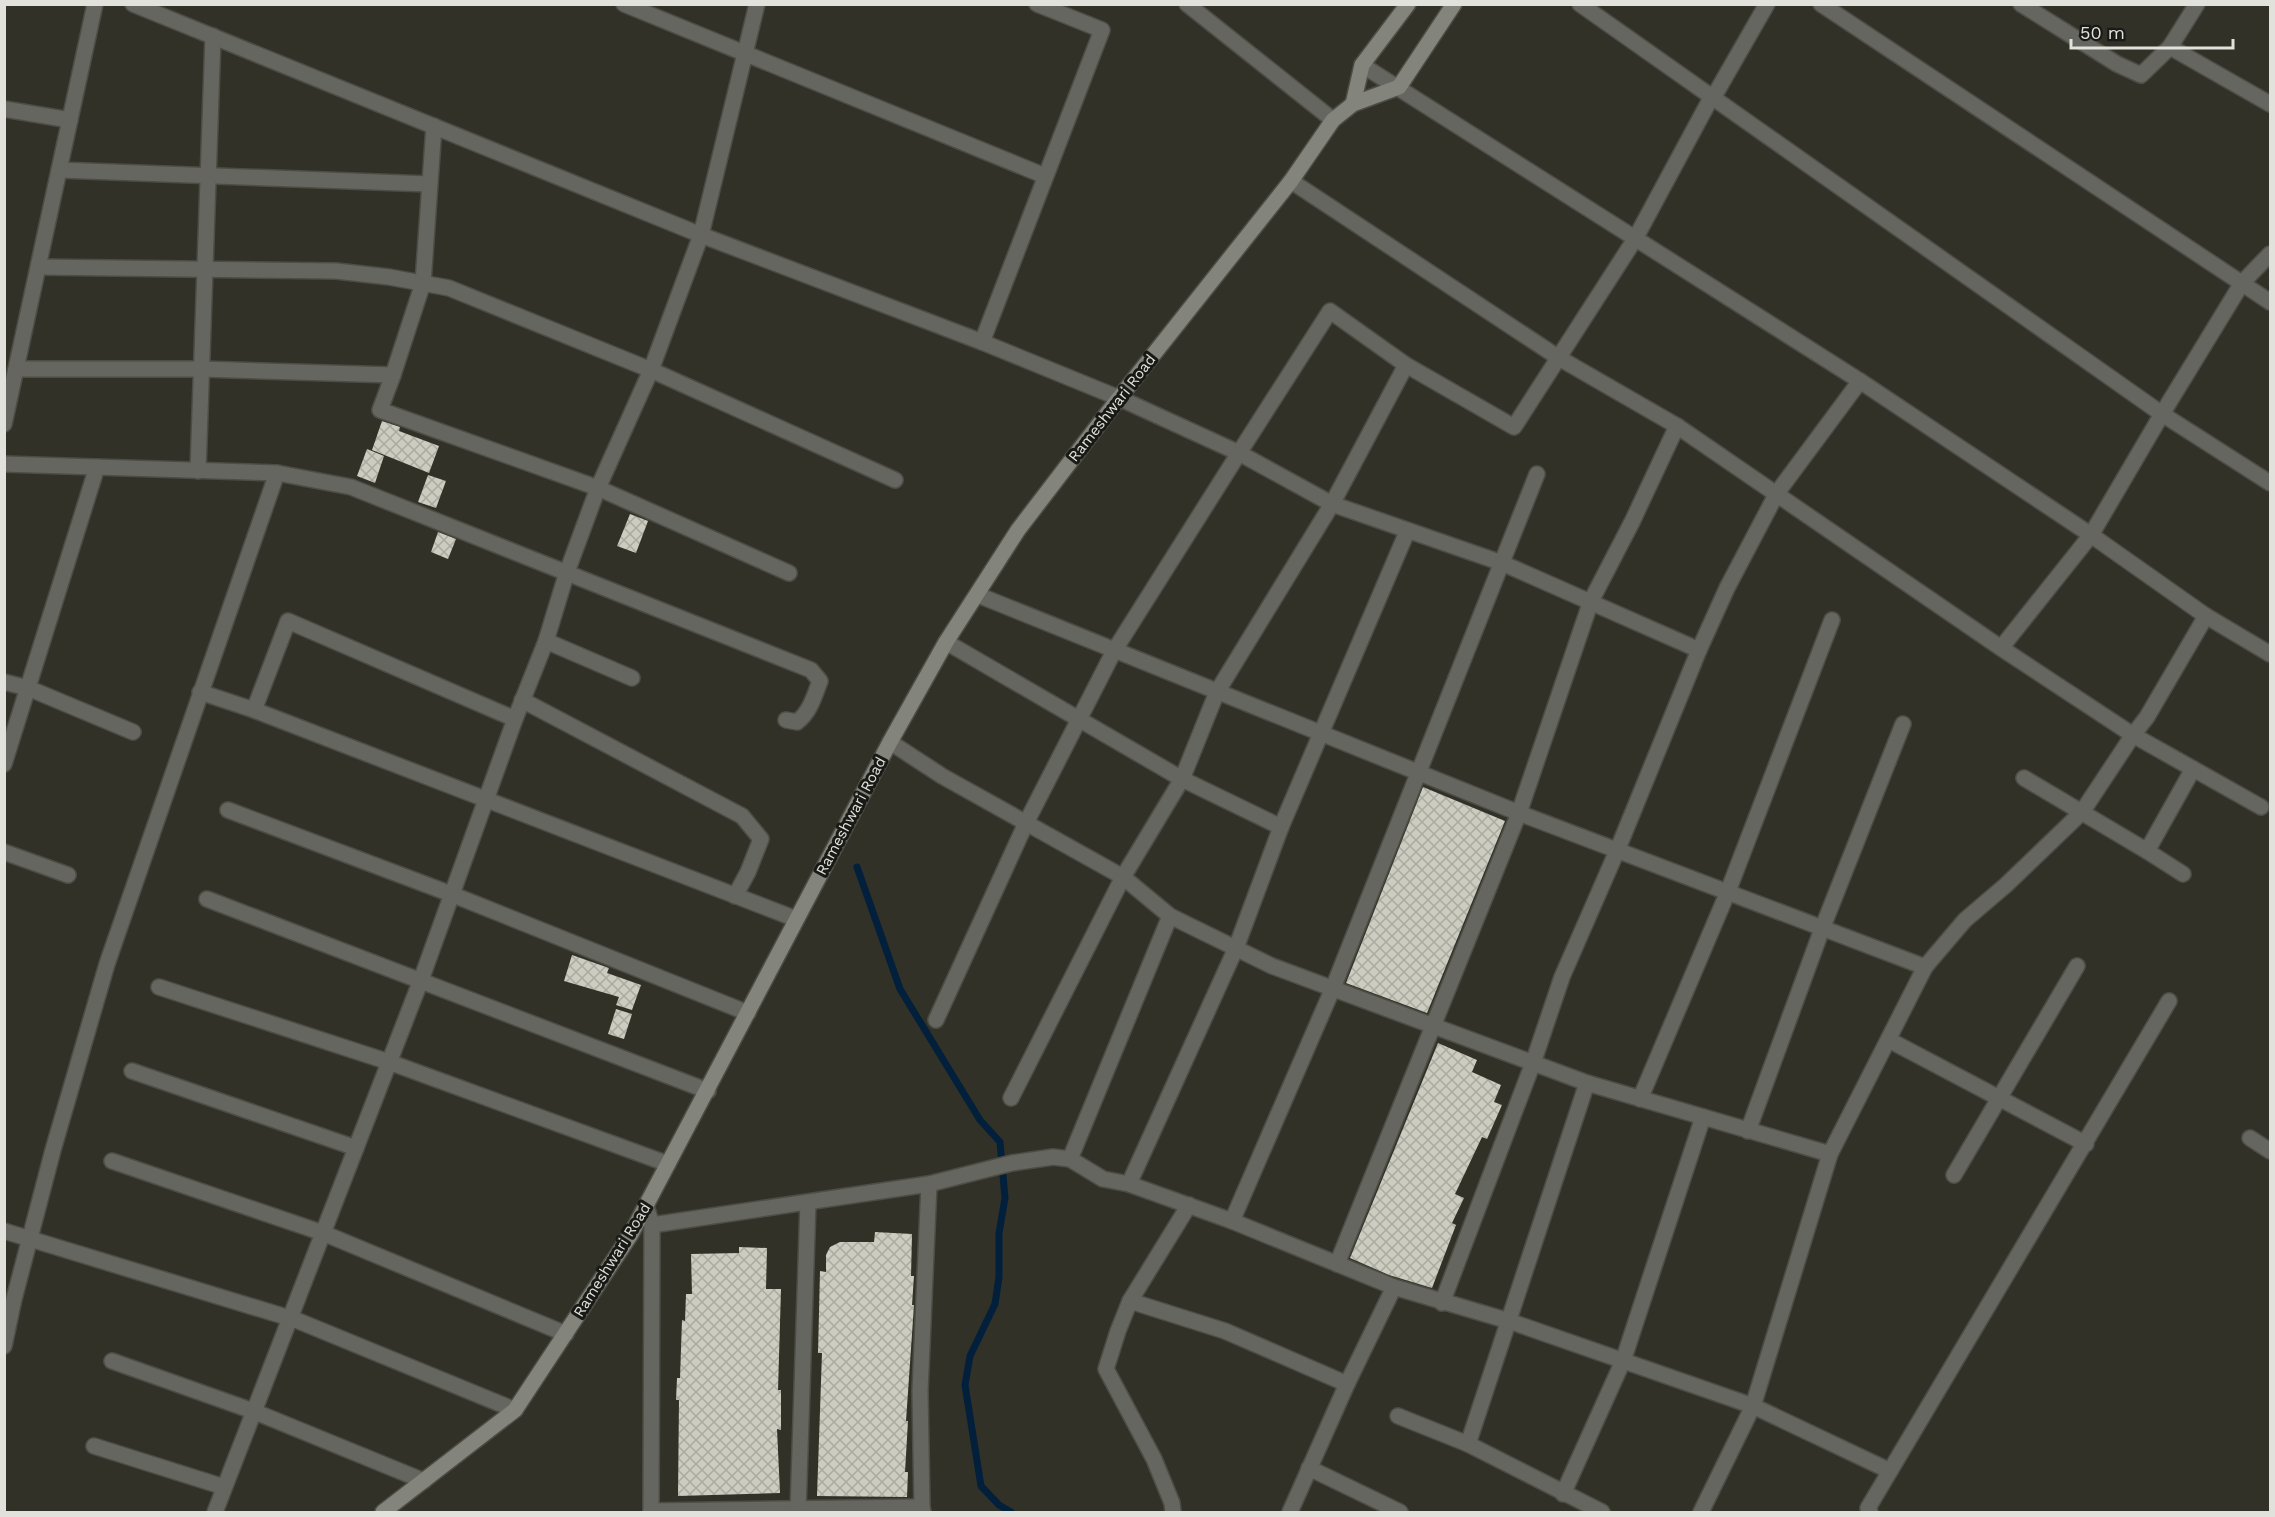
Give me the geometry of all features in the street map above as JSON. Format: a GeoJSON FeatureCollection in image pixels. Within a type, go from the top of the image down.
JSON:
{"type":"FeatureCollection","features":[{"type":"Feature","properties":{"kind":"main road"},"geometry":{"type":"LineString","coordinates":[[1353,104],[1362,65],[1408,4]]}},
{"type":"Feature","properties":{"kind":"main road"},"geometry":{"type":"LineString","coordinates":[[1399,87],[1454,4]]}},
{"type":"Feature","properties":{"kind":"main road","name":"Rameshwari Road"},"geometry":{"type":"LineString","coordinates":[[383,1512],[515,1410],[631,1234],[890,742],[946,642],[1018,530],[1291,181],[1333,120],[1353,104],[1399,87]]}},
{"type":"Feature","properties":{"kind":"street"},"geometry":{"type":"LineString","coordinates":[[5,423],[95,4]]}},
{"type":"Feature","properties":{"kind":"street"},"geometry":{"type":"LineString","coordinates":[[133,4],[701,235],[982,342],[1119,398],[1239,453],[1332,504],[1407,532],[1502,563],[1699,650]]}},
{"type":"Feature","properties":{"kind":"street"},"geometry":{"type":"LineString","coordinates":[[624,4],[1045,176]]}},
{"type":"Feature","properties":{"kind":"street"},"geometry":{"type":"LineString","coordinates":[[215,1512],[421,980],[484,799],[546,641],[567,572],[598,488],[651,370],[701,235],[757,4]]}},
{"type":"Feature","properties":{"kind":"street"},"geometry":{"type":"LineString","coordinates":[[982,342],[1102,30],[1037,4]]}},
{"type":"Feature","properties":{"kind":"street"},"geometry":{"type":"LineString","coordinates":[[1186,4],[1333,120]]}},
{"type":"Feature","properties":{"kind":"street"},"geometry":{"type":"LineString","coordinates":[[1580,4],[2162,414],[2271,483]]}},
{"type":"Feature","properties":{"kind":"street"},"geometry":{"type":"LineString","coordinates":[[936,1020],[1026,823],[1114,651],[1330,311],[1406,364],[1514,427],[1635,239],[1711,98],[1767,4]]}},
{"type":"Feature","properties":{"kind":"street"},"geometry":{"type":"LineString","coordinates":[[1821,4],[2271,302]]}},
{"type":"Feature","properties":{"kind":"street"},"geometry":{"type":"LineString","coordinates":[[2021,4],[2117,64],[2141,75],[2170,47],[2197,4]]}},
{"type":"Feature","properties":{"kind":"street"},"geometry":{"type":"LineString","coordinates":[[198,471],[213,36]]}},
{"type":"Feature","properties":{"kind":"street"},"geometry":{"type":"LineString","coordinates":[[2170,47],[2271,104]]}},
{"type":"Feature","properties":{"kind":"street"},"geometry":{"type":"LineString","coordinates":[[1362,65],[1860,381],[2091,535],[2206,616],[2271,654]]}},
{"type":"Feature","properties":{"kind":"street"},"geometry":{"type":"LineString","coordinates":[[4,110],[70,120]]}},
{"type":"Feature","properties":{"kind":"street"},"geometry":{"type":"LineString","coordinates":[[434,126],[423,284],[380,410],[598,488],[789,573]]}},
{"type":"Feature","properties":{"kind":"street"},"geometry":{"type":"LineString","coordinates":[[59,170],[429,184]]}},
{"type":"Feature","properties":{"kind":"street"},"geometry":{"type":"LineString","coordinates":[[1291,181],[1559,358],[1677,426],[2001,648],[2133,735],[2261,807]]}},
{"type":"Feature","properties":{"kind":"street"},"geometry":{"type":"LineString","coordinates":[[2001,648],[2091,535],[2242,283],[2271,254]]}},
{"type":"Feature","properties":{"kind":"street"},"geometry":{"type":"LineString","coordinates":[[39,267],[336,271],[449,288],[651,370],[895,480]]}},
{"type":"Feature","properties":{"kind":"street"},"geometry":{"type":"LineString","coordinates":[[1011,1098],[1123,877],[1182,779],[1217,692],[1332,504],[1406,364]]}},
{"type":"Feature","properties":{"kind":"street"},"geometry":{"type":"LineString","coordinates":[[16,369],[201,369],[393,375]]}},
{"type":"Feature","properties":{"kind":"street"},"geometry":{"type":"LineString","coordinates":[[1442,1303],[1533,1063],[1562,977],[1727,588],[1776,493],[1860,381]]}},
{"type":"Feature","properties":{"kind":"street"},"geometry":{"type":"LineString","coordinates":[[1337,1264],[1519,813],[1591,601],[1632,522],[1677,426]]}},
{"type":"Feature","properties":{"kind":"street"},"geometry":{"type":"LineString","coordinates":[[4,464],[277,473],[351,487],[811,670],[820,681],[805,716],[797,722],[786,720]]}},
{"type":"Feature","properties":{"kind":"street"},"geometry":{"type":"LineString","coordinates":[[4,764],[97,467]]}},
{"type":"Feature","properties":{"kind":"street"},"geometry":{"type":"LineString","coordinates":[[4,1346],[30,1239],[107,964],[277,473]]}},
{"type":"Feature","properties":{"kind":"street"},"geometry":{"type":"LineString","coordinates":[[1232,1221],[1334,988],[1537,474]]}},
{"type":"Feature","properties":{"kind":"street"},"geometry":{"type":"LineString","coordinates":[[1129,1184],[1236,948],[1281,827],[1407,532]]}},
{"type":"Feature","properties":{"kind":"street"},"geometry":{"type":"LineString","coordinates":[[978,595],[1519,813],[1727,894],[1925,967]]}},
{"type":"Feature","properties":{"kind":"street"},"geometry":{"type":"LineString","coordinates":[[1701,1512],[1753,1406],[1830,1154],[1925,967],[1965,920],[2006,885],[2082,812],[2147,717],[2206,616]]}},
{"type":"Feature","properties":{"kind":"street"},"geometry":{"type":"LineString","coordinates":[[1640,1099],[1727,894],[1832,620]]}},
{"type":"Feature","properties":{"kind":"street"},"geometry":{"type":"LineString","coordinates":[[254,710],[288,621],[515,718]]}},
{"type":"Feature","properties":{"kind":"street"},"geometry":{"type":"LineString","coordinates":[[546,641],[632,678]]}},
{"type":"Feature","properties":{"kind":"street"},"geometry":{"type":"LineString","coordinates":[[946,642],[1182,779],[1281,827]]}},
{"type":"Feature","properties":{"kind":"street"},"geometry":{"type":"LineString","coordinates":[[4,682],[28,688],[133,732]]}},
{"type":"Feature","properties":{"kind":"street"},"geometry":{"type":"LineString","coordinates":[[200,692],[254,710],[796,920]]}},
{"type":"Feature","properties":{"kind":"street"},"geometry":{"type":"LineString","coordinates":[[522,700],[742,816],[761,839],[748,872],[735,896]]}},
{"type":"Feature","properties":{"kind":"street"},"geometry":{"type":"LineString","coordinates":[[1748,1131],[1822,929],[1904,723]]}},
{"type":"Feature","properties":{"kind":"street"},"geometry":{"type":"LineString","coordinates":[[890,742],[942,776],[1123,877],[1170,916],[1272,966],[1587,1083],[1830,1154]]}},
{"type":"Feature","properties":{"kind":"street"},"geometry":{"type":"LineString","coordinates":[[2146,851],[2193,769]]}},
{"type":"Feature","properties":{"kind":"street"},"geometry":{"type":"LineString","coordinates":[[2024,778],[2183,874]]}},
{"type":"Feature","properties":{"kind":"street"},"geometry":{"type":"LineString","coordinates":[[228,810],[451,894],[748,1013]]}},
{"type":"Feature","properties":{"kind":"street"},"geometry":{"type":"LineString","coordinates":[[4,852],[68,875]]}},
{"type":"Feature","properties":{"kind":"street"},"geometry":{"type":"LineString","coordinates":[[207,899],[708,1091]]}},
{"type":"Feature","properties":{"kind":"street"},"geometry":{"type":"LineString","coordinates":[[1070,1159],[1170,916]]}},
{"type":"Feature","properties":{"kind":"street"},"geometry":{"type":"LineString","coordinates":[[1954,1175],[2077,966]]}},
{"type":"Feature","properties":{"kind":"street"},"geometry":{"type":"LineString","coordinates":[[159,987],[389,1062],[668,1164]]}},
{"type":"Feature","properties":{"kind":"street"},"geometry":{"type":"LineString","coordinates":[[1868,1511],[2169,1001]]}},
{"type":"Feature","properties":{"kind":"street"},"geometry":{"type":"LineString","coordinates":[[1889,1040],[2086,1144]]}},
{"type":"Feature","properties":{"kind":"street"},"geometry":{"type":"LineString","coordinates":[[132,1071],[357,1148]]}},
{"type":"Feature","properties":{"kind":"street"},"geometry":{"type":"LineString","coordinates":[[1468,1444],[1587,1083]]}},
{"type":"Feature","properties":{"kind":"street"},"geometry":{"type":"LineString","coordinates":[[1563,1494],[1623,1361],[1703,1117]]}},
{"type":"Feature","properties":{"kind":"street"},"geometry":{"type":"LineString","coordinates":[[2250,1138],[2271,1150]]}},
{"type":"Feature","properties":{"kind":"street"},"geometry":{"type":"LineString","coordinates":[[652,1225],[929,1184],[1012,1162],[1053,1157],[1070,1159],[1103,1179],[1129,1184],[1189,1205],[1394,1287],[1509,1321],[1753,1406],[1890,1471]]}},
{"type":"Feature","properties":{"kind":"street"},"geometry":{"type":"LineString","coordinates":[[112,1161],[323,1233],[566,1334]]}},
{"type":"Feature","properties":{"kind":"street"},"geometry":{"type":"LineString","coordinates":[[646,1206],[652,1225],[651,1511],[922,1510],[920,1391],[929,1184]]}},
{"type":"Feature","properties":{"kind":"street"},"geometry":{"type":"LineString","coordinates":[[798,1510],[808,1202]]}},
{"type":"Feature","properties":{"kind":"street"},"geometry":{"type":"LineString","coordinates":[[1173,1512],[1172,1503],[1154,1459],[1106,1369],[1130,1301],[1189,1205]]}},
{"type":"Feature","properties":{"kind":"street"},"geometry":{"type":"LineString","coordinates":[[4,1231],[289,1318],[515,1410]]}},
{"type":"Feature","properties":{"kind":"street"},"geometry":{"type":"LineString","coordinates":[[1290,1512],[1347,1384],[1394,1287]]}},
{"type":"Feature","properties":{"kind":"street"},"geometry":{"type":"LineString","coordinates":[[1130,1301],[1225,1331],[1347,1384]]}},
{"type":"Feature","properties":{"kind":"street"},"geometry":{"type":"LineString","coordinates":[[112,1361],[253,1411],[424,1481]]}},
{"type":"Feature","properties":{"kind":"street"},"geometry":{"type":"LineString","coordinates":[[1398,1416],[1468,1444],[1602,1512]]}},
{"type":"Feature","properties":{"kind":"street"},"geometry":{"type":"LineString","coordinates":[[94,1446],[224,1487]]}},
{"type":"Feature","properties":{"kind":"street"},"geometry":{"type":"LineString","coordinates":[[1309,1468],[1396,1512]]}},
{"type":"Feature","properties":{"kind":"building"},"geometry":{"type":"Polygon","coordinates":[[[382,421],[400,427],[399,431],[439,446],[429,473],[372,450],[382,421]]]}},
{"type":"Feature","properties":{"kind":"building"},"geometry":{"type":"Polygon","coordinates":[[[367,449],[384,456],[375,483],[357,476],[367,449]]]}},
{"type":"Feature","properties":{"kind":"building"},"geometry":{"type":"Polygon","coordinates":[[[428,475],[446,481],[436,508],[418,502],[428,475]]]}},
{"type":"Feature","properties":{"kind":"building"},"geometry":{"type":"Polygon","coordinates":[[[630,514],[648,521],[636,553],[617,546],[630,514]]]}},
{"type":"Feature","properties":{"kind":"building"},"geometry":{"type":"Polygon","coordinates":[[[438,532],[456,539],[448,559],[431,552],[438,532]]]}},
{"type":"Feature","properties":{"kind":"building"},"geometry":{"type":"Polygon","coordinates":[[[1423,787],[1505,821],[1427,1013],[1346,983],[1423,787]]]}},
{"type":"Feature","properties":{"kind":"building"},"geometry":{"type":"Polygon","coordinates":[[[572,955],[609,968],[607,973],[641,985],[632,1010],[616,1005],[619,997],[564,981],[572,955]]]}},
{"type":"Feature","properties":{"kind":"building"},"geometry":{"type":"Polygon","coordinates":[[[616,1009],[632,1014],[624,1039],[608,1034],[616,1009]]]}},
{"type":"Feature","properties":{"kind":"building"},"geometry":{"type":"Polygon","coordinates":[[[1438,1043],[1477,1060],[1472,1072],[1501,1085],[1494,1102],[1502,1105],[1487,1139],[1482,1137],[1455,1194],[1464,1198],[1452,1223],[1456,1225],[1432,1288],[1389,1275],[1350,1258],[1438,1043]]]}},
{"type":"Feature","properties":{"kind":"building"},"geometry":{"type":"Polygon","coordinates":[[[875,1232],[912,1234],[911,1276],[914,1276],[912,1305],[914,1305],[906,1421],[908,1421],[905,1472],[908,1472],[907,1497],[817,1496],[822,1353],[818,1353],[820,1271],[826,1272],[826,1255],[830,1247],[840,1242],[874,1242],[875,1232]]]}},
{"type":"Feature","properties":{"kind":"building"},"geometry":{"type":"Polygon","coordinates":[[[739,1247],[767,1248],[766,1289],[781,1289],[778,1390],[781,1390],[781,1430],[777,1429],[780,1493],[678,1496],[679,1400],[676,1400],[677,1378],[680,1378],[682,1320],[685,1321],[686,1294],[692,1294],[691,1254],[739,1253],[739,1247]]]}},
{"type":"Feature","properties":{"kind":"waterway"},"geometry":{"type":"LineString","coordinates":[[857,867],[900,989],[980,1120],[1000,1142],[1005,1198],[999,1233],[999,1277],[995,1304],[970,1356],[965,1385],[981,1486],[999,1505],[1011,1512]]}}]}
